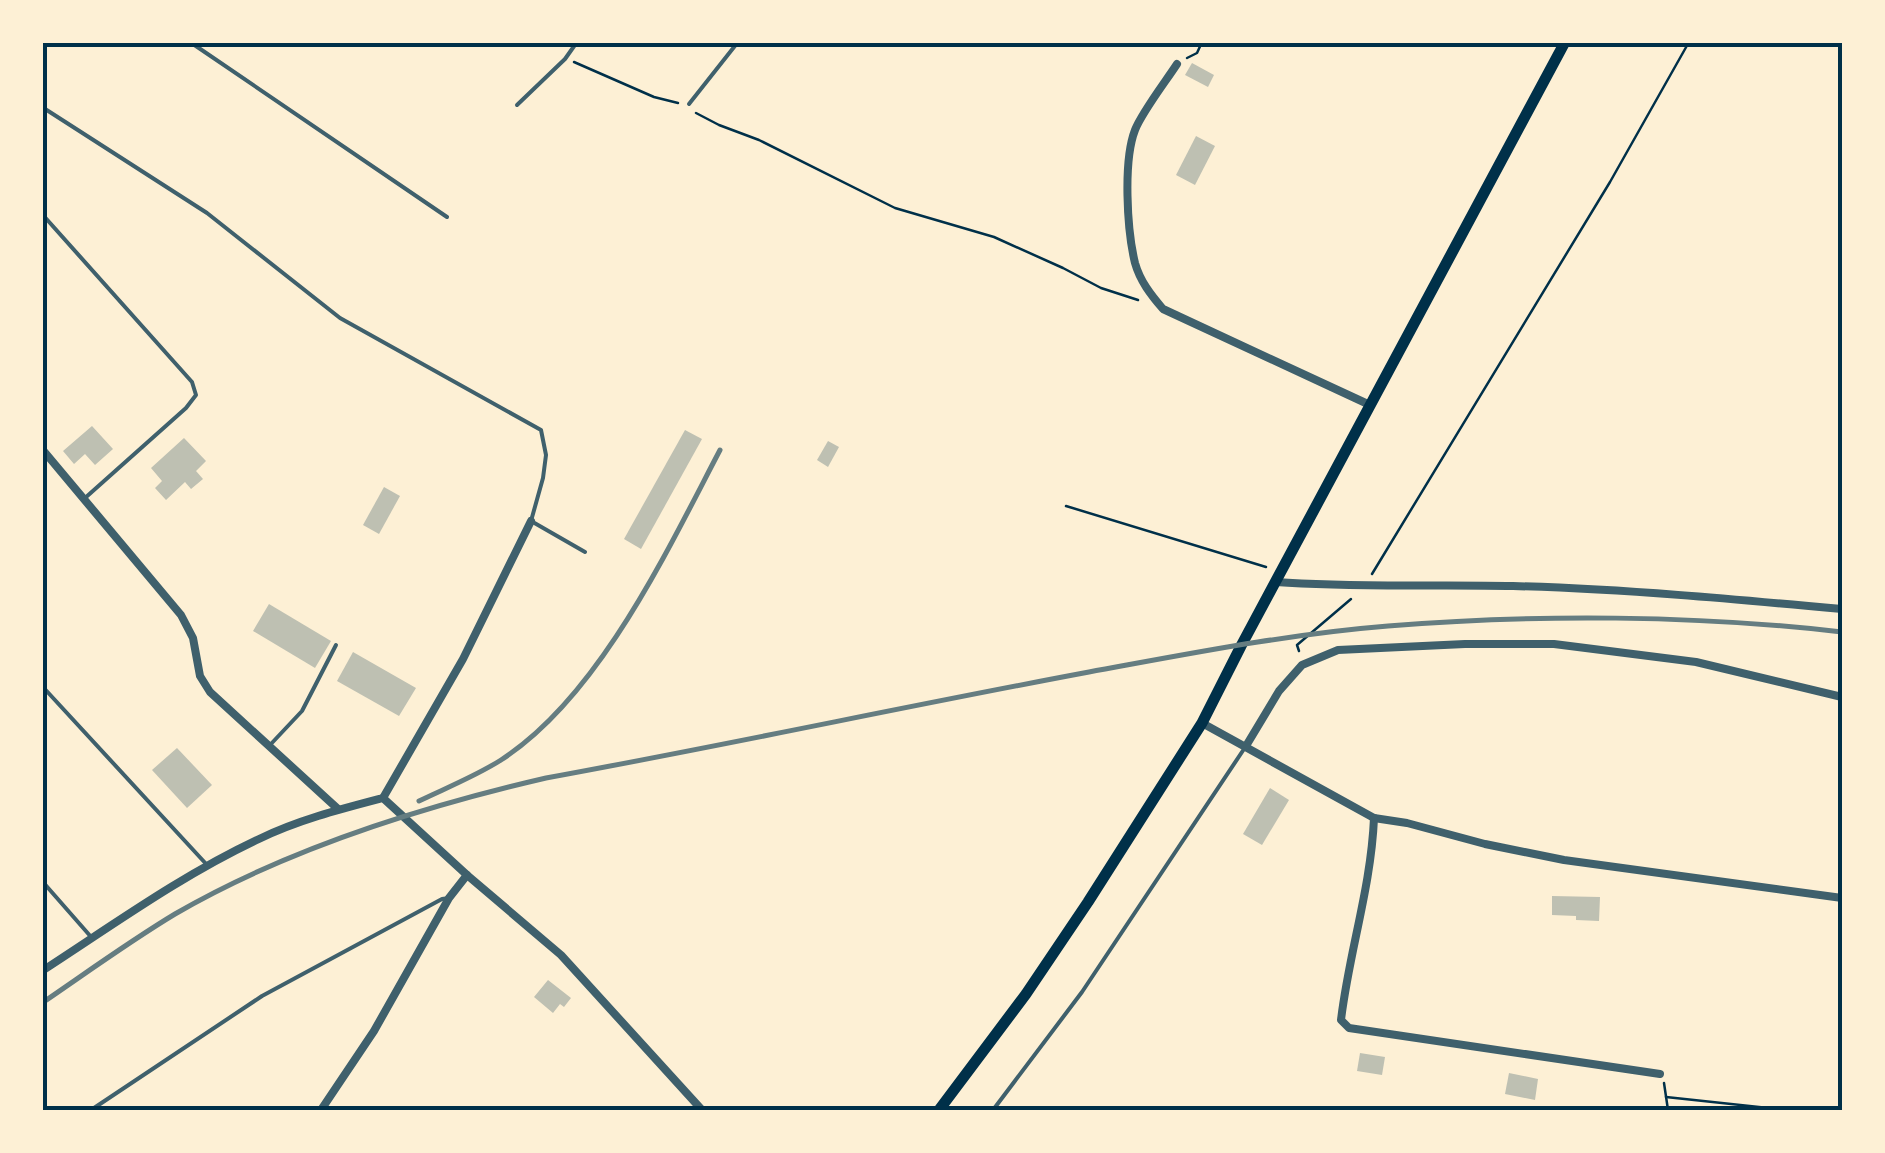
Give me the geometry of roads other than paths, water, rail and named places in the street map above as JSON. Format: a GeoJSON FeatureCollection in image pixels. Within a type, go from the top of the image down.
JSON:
{"type":"FeatureCollection","features":[{"type":"Feature","properties":{"kind":"main road"},"geometry":{"type":"LineString","coordinates":[[939,1110],[1026,994],[1202,723],[1564,42]]}},
{"type":"Feature","properties":{"kind":"street"},"geometry":{"type":"LineString","coordinates":[[1177,64],[1135,130],[1130,158],[1128,188],[1135,264],[1145,287],[1164,309],[1370,406]]}},
{"type":"Feature","properties":{"kind":"street"},"geometry":{"type":"LineString","coordinates":[[42,449],[181,616],[193,638],[200,676],[210,692],[338,809]]}},
{"type":"Feature","properties":{"kind":"street"},"geometry":{"type":"LineString","coordinates":[[42,972],[176,883],[261,838],[338,809],[383,798],[463,659],[531,521]]}},
{"type":"Feature","properties":{"kind":"street"},"geometry":{"type":"LineString","coordinates":[[1278,577],[1364,587],[1514,586],[1842,609]]}},
{"type":"Feature","properties":{"kind":"street"},"geometry":{"type":"LineString","coordinates":[[1246,746],[1279,692],[1302,665],[1338,650],[1554,644],[1696,662],[1842,697]]}},
{"type":"Feature","properties":{"kind":"street"},"geometry":{"type":"LineString","coordinates":[[1202,723],[1374,818],[1564,860],[1842,898]]}},
{"type":"Feature","properties":{"kind":"street"},"geometry":{"type":"LineString","coordinates":[[383,798],[561,955],[702,1110]]}},
{"type":"Feature","properties":{"kind":"street"},"geometry":{"type":"LineString","coordinates":[[1374,818],[1372,858],[1345,992],[1342,1020],[1349,1028],[1660,1074]]}},
{"type":"Feature","properties":{"kind":"street"},"geometry":{"type":"LineString","coordinates":[[322,1110],[374,1031],[449,898],[467,875]]}},
{"type":"Feature","properties":{"kind":"lane"},"geometry":{"type":"LineString","coordinates":[[190,42],[447,217]]}},
{"type":"Feature","properties":{"kind":"lane"},"geometry":{"type":"LineString","coordinates":[[517,104],[565,59],[577,42]]}},
{"type":"Feature","properties":{"kind":"lane"},"geometry":{"type":"LineString","coordinates":[[689,104],[738,42]]}},
{"type":"Feature","properties":{"kind":"lane"},"geometry":{"type":"LineString","coordinates":[[42,107],[207,213],[340,318],[541,430],[546,455],[531,521],[584,552]]}},
{"type":"Feature","properties":{"kind":"lane"},"geometry":{"type":"LineString","coordinates":[[42,214],[192,382],[196,395],[85,498]]}},
{"type":"Feature","properties":{"kind":"lane"},"geometry":{"type":"LineString","coordinates":[[268,747],[302,711],[336,645]]}},
{"type":"Feature","properties":{"kind":"lane"},"geometry":{"type":"LineString","coordinates":[[42,686],[208,866]]}},
{"type":"Feature","properties":{"kind":"lane"},"geometry":{"type":"LineString","coordinates":[[992,1110],[1082,992],[1246,746]]}},
{"type":"Feature","properties":{"kind":"lane"},"geometry":{"type":"LineString","coordinates":[[42,881],[92,938]]}},
{"type":"Feature","properties":{"kind":"lane"},"geometry":{"type":"LineString","coordinates":[[91,1110],[262,996],[449,898]]}},
{"type":"Feature","properties":{"kind":"railway"},"geometry":{"type":"LineString","coordinates":[[419,801],[501,760],[536,733],[569,699],[627,619],[720,450]]}},
{"type":"Feature","properties":{"kind":"railway"},"geometry":{"type":"LineString","coordinates":[[42,1003],[175,914],[263,869],[356,832],[546,778],[1089,672],[1238,645],[1351,630],[1501,619],[1616,618],[1731,622],[1842,632]]}}]}
